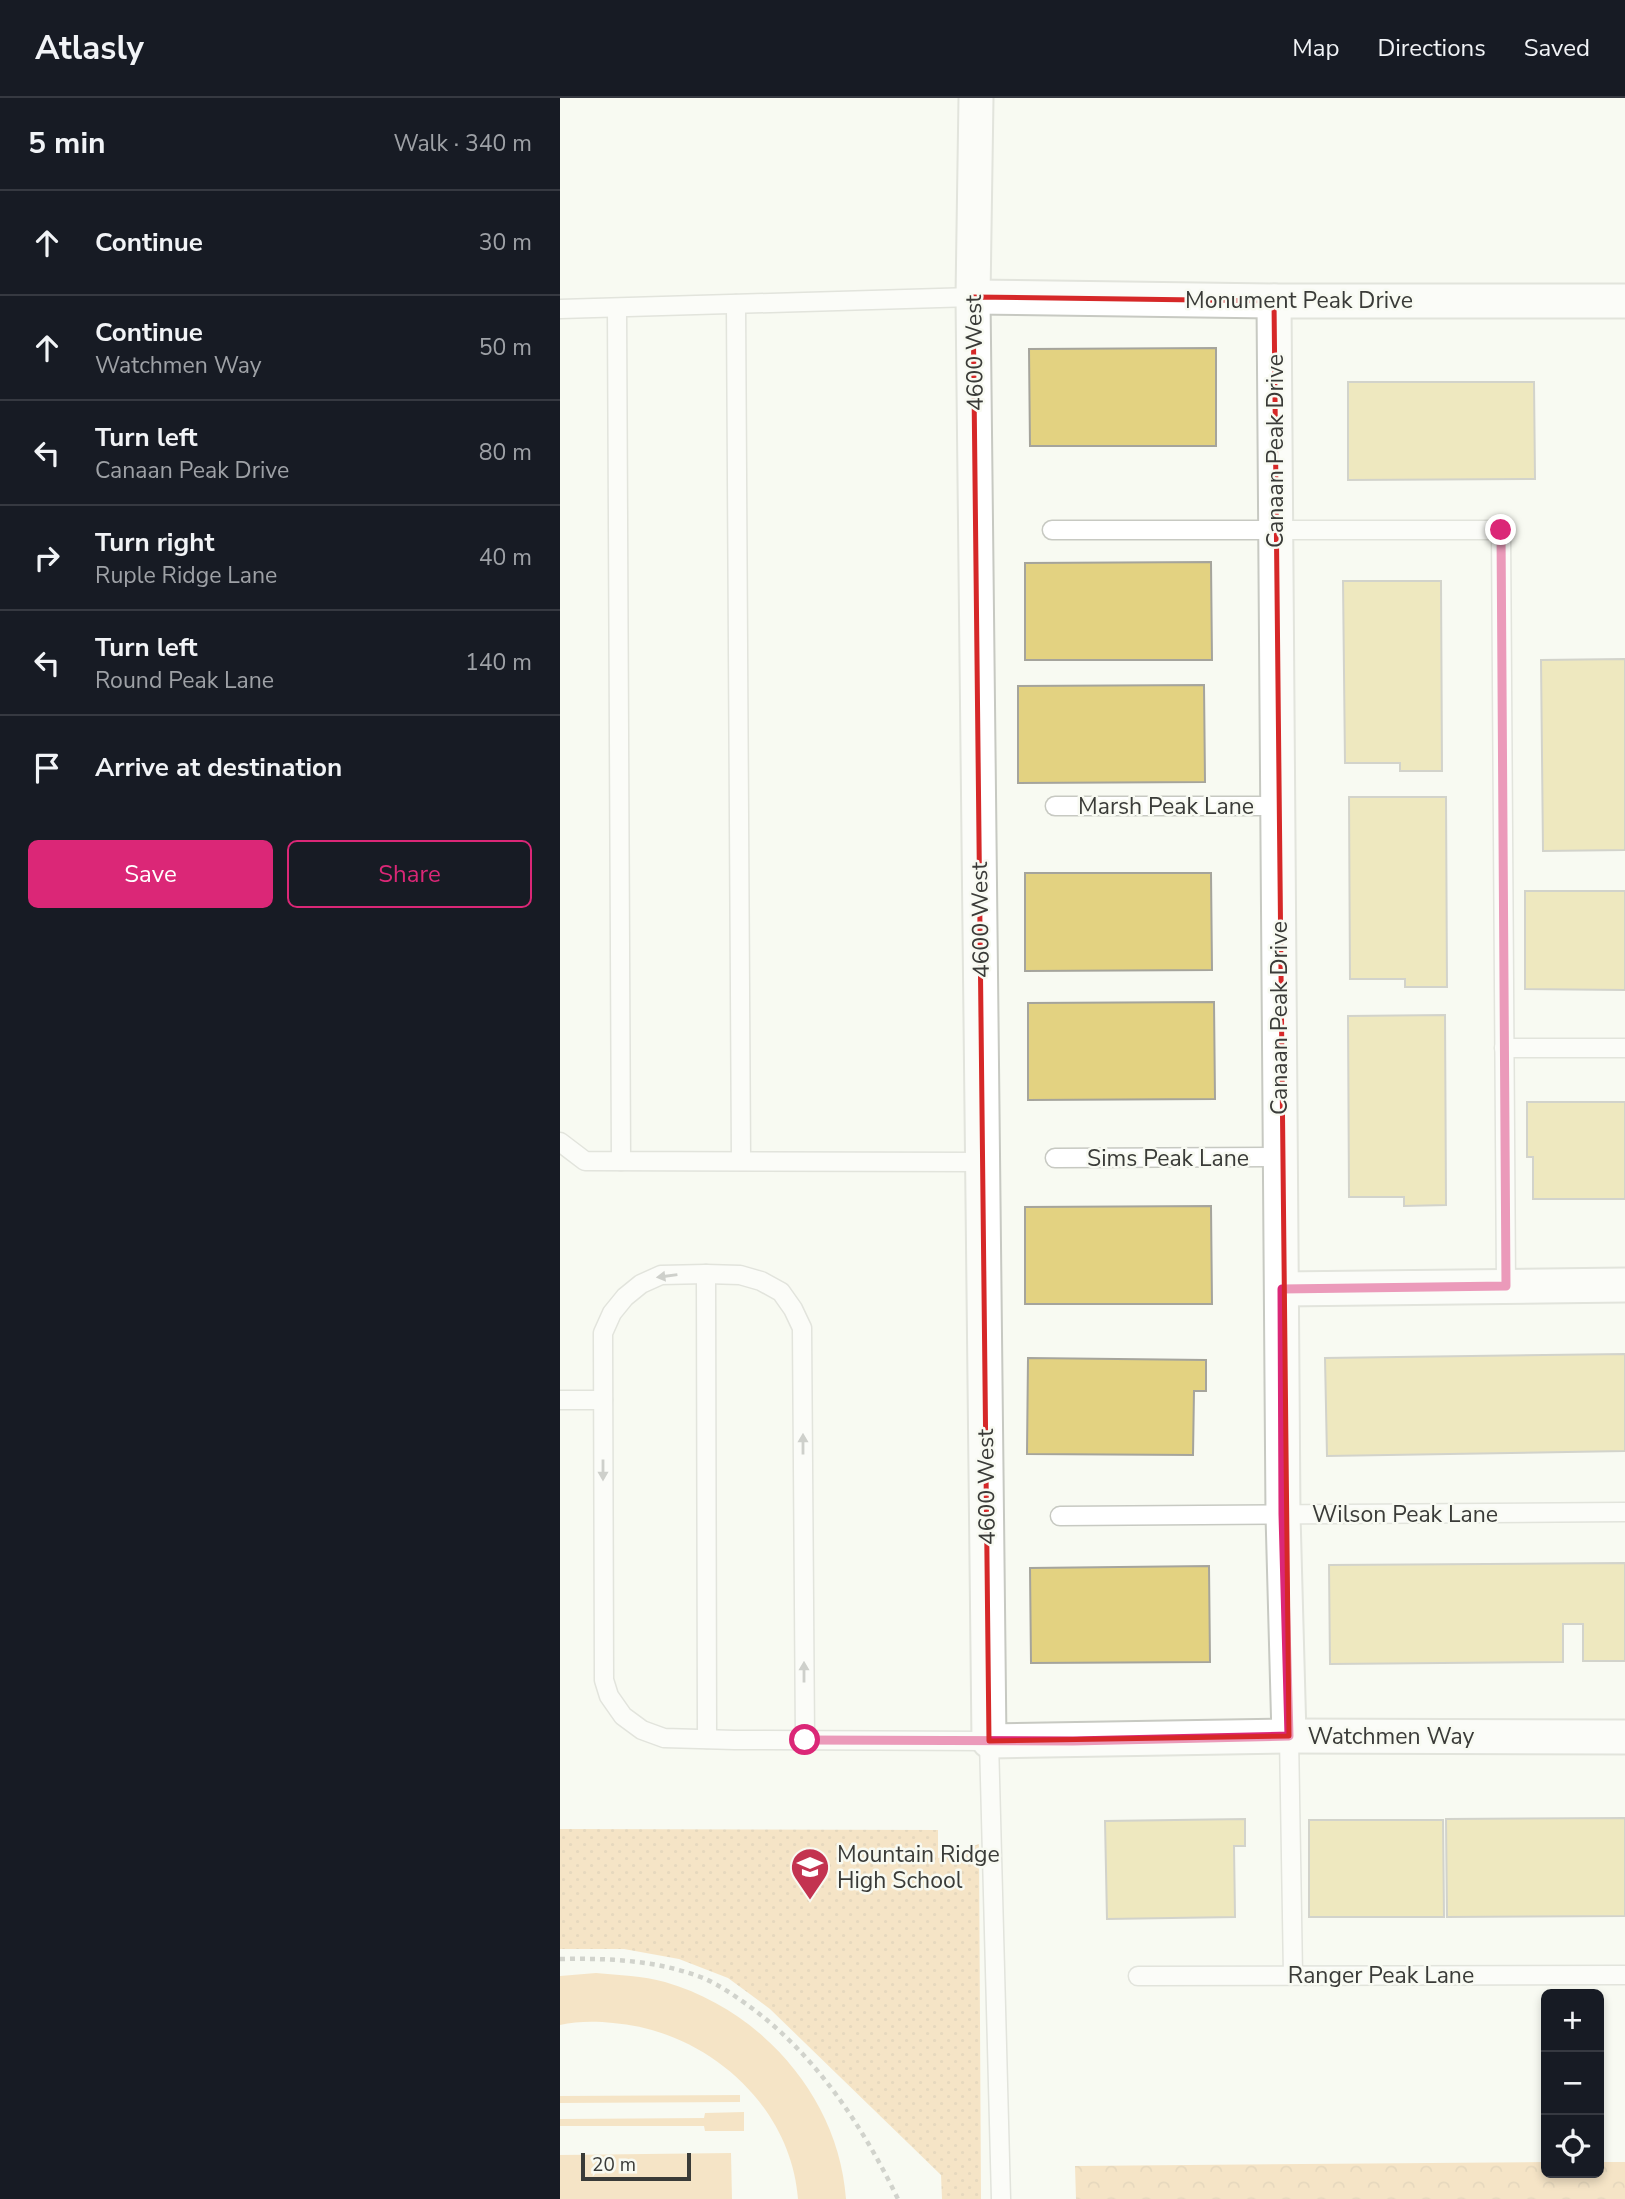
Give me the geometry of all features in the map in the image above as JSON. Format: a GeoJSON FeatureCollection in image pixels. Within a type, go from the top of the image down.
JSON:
{"type":"FeatureCollection","features":[{"type":"Feature","properties":{"kind":"street","name":"4600 West"},"geometry":{"type":"LineString","coordinates":[[976,98],[973,297],[989,1741]]}},
{"type":"Feature","properties":{"kind":"street","name":"Monument Peak Drive"},"geometry":{"type":"LineString","coordinates":[[973,297],[1274,301],[1625,301]]}},
{"type":"Feature","properties":{"kind":"street","name":"Canaan Peak Drive"},"geometry":{"type":"LineString","coordinates":[[1274,301],[1283,1514],[1289,1736]]}},
{"type":"Feature","properties":{"kind":"street"},"geometry":{"type":"LineString","coordinates":[[1282,1289],[1625,1285]]}},
{"type":"Feature","properties":{"kind":"street","name":"Watchmen Way"},"geometry":{"type":"LineString","coordinates":[[989,1741],[1289,1736],[1625,1737]]}},
{"type":"Feature","properties":{"kind":"lane"},"geometry":{"type":"LineString","coordinates":[[560,309],[973,297]]}},
{"type":"Feature","properties":{"kind":"lane"},"geometry":{"type":"LineString","coordinates":[[736,304],[741,1161]]}},
{"type":"Feature","properties":{"kind":"lane"},"geometry":{"type":"LineString","coordinates":[[617,308],[621,1161]]}},
{"type":"Feature","properties":{"kind":"lane"},"geometry":{"type":"LineString","coordinates":[[1052,530],[1501,530],[1506,1286]]}},
{"type":"Feature","properties":{"kind":"lane","name":"Marsh Peak Lane"},"geometry":{"type":"LineString","coordinates":[[1055,806],[1278,806]]}},
{"type":"Feature","properties":{"kind":"lane"},"geometry":{"type":"LineString","coordinates":[[1504,1048],[1625,1048]]}},
{"type":"Feature","properties":{"kind":"lane"},"geometry":{"type":"LineString","coordinates":[[560,1142],[585,1161],[983,1162]]}},
{"type":"Feature","properties":{"kind":"lane","name":"Sims Peak Lane"},"geometry":{"type":"LineString","coordinates":[[1055,1158],[1280,1157]]}},
{"type":"Feature","properties":{"kind":"lane"},"geometry":{"type":"LineString","coordinates":[[706,1274],[707,1739]]}},
{"type":"Feature","properties":{"kind":"lane"},"geometry":{"type":"LineString","coordinates":[[805,1740],[802,1328],[781,1292],[761,1281],[740,1275],[661,1275],[641,1284],[625,1297],[612,1313],[603,1333],[604,1680],[609,1696],[622,1716],[642,1730],[664,1738],[805,1740],[989,1741],[1001,2199]]}},
{"type":"Feature","properties":{"kind":"lane"},"geometry":{"type":"LineString","coordinates":[[560,1400],[603,1400]]}},
{"type":"Feature","properties":{"kind":"lane","name":"Wilson Peak Lane"},"geometry":{"type":"LineString","coordinates":[[1060,1516],[1625,1512]]}},
{"type":"Feature","properties":{"kind":"lane"},"geometry":{"type":"LineString","coordinates":[[1289,1736],[1293,1975]]}},
{"type":"Feature","properties":{"kind":"lane","name":"Ranger Peak Lane"},"geometry":{"type":"LineString","coordinates":[[1138,1976],[1625,1975]]}},
{"type":"Feature","properties":{"kind":"path"},"geometry":{"type":"LineString","coordinates":[[560,1959],[600,1958],[662,1965],[705,1979],[738,1998],[800,2050],[834,2089],[882,2165],[898,2199]]}},
{"type":"Feature","properties":{"kind":"highlighted area"},"geometry":{"type":"Polygon","coordinates":[[[973,297],[1274,301],[1289,1736],[989,1741],[973,297]]]}},
{"type":"Feature","properties":{"kind":"green space"},"geometry":{"type":"Polygon","coordinates":[[[560,1829],[938,1830],[938,1858],[979,1844],[981,2199],[942,2199],[941,2175],[770,2009],[728,1978],[679,1959],[624,1949],[560,1949],[560,1829]]]}},
{"type":"Feature","properties":{"kind":"green space"},"geometry":{"type":"Polygon","coordinates":[[[596,1973],[657,1980],[700,1995],[763,2036],[789,2063],[811,2093],[828,2126],[840,2162],[846,2199],[798,2199],[792,2164],[779,2132],[761,2103],[737,2078],[710,2057],[680,2040],[647,2029],[600,2022],[560,2025],[560,1976],[596,1973]]]}},
{"type":"Feature","properties":{"kind":"green space"},"geometry":{"type":"Polygon","coordinates":[[[740,2095],[740,2102],[560,2103],[560,2096],[740,2095]]]}},
{"type":"Feature","properties":{"kind":"green space"},"geometry":{"type":"Polygon","coordinates":[[[744,2112],[744,2131],[705,2131],[704,2126],[560,2126],[560,2119],[704,2118],[705,2113],[744,2112]]]}},
{"type":"Feature","properties":{"kind":"green space"},"geometry":{"type":"Polygon","coordinates":[[[731,2153],[732,2199],[560,2199],[560,2155],[731,2153]]]}},
{"type":"Feature","properties":{"kind":"green space"},"geometry":{"type":"Polygon","coordinates":[[[1541,2162],[1541,2178],[1604,2178],[1604,2162],[1625,2162],[1625,2199],[1076,2199],[1075,2166],[1541,2162]]]}},
{"type":"Feature","properties":{"kind":"building"},"geometry":{"type":"Polygon","coordinates":[[[1216,348],[1216,446],[1030,446],[1029,349],[1216,348]]]}},
{"type":"Feature","properties":{"kind":"building"},"geometry":{"type":"Polygon","coordinates":[[[1348,382],[1534,382],[1535,479],[1348,480],[1348,382]]]}},
{"type":"Feature","properties":{"kind":"building"},"geometry":{"type":"Polygon","coordinates":[[[1211,562],[1212,660],[1025,660],[1025,563],[1211,562]]]}},
{"type":"Feature","properties":{"kind":"building"},"geometry":{"type":"Polygon","coordinates":[[[1343,581],[1441,581],[1442,771],[1400,771],[1400,763],[1345,763],[1343,581]]]}},
{"type":"Feature","properties":{"kind":"building"},"geometry":{"type":"Polygon","coordinates":[[[1625,659],[1625,850],[1543,851],[1541,660],[1625,659]]]}},
{"type":"Feature","properties":{"kind":"building"},"geometry":{"type":"Polygon","coordinates":[[[1204,685],[1205,782],[1018,783],[1018,686],[1204,685]]]}},
{"type":"Feature","properties":{"kind":"building"},"geometry":{"type":"Polygon","coordinates":[[[1349,797],[1446,797],[1447,987],[1405,987],[1405,979],[1350,979],[1349,797]]]}},
{"type":"Feature","properties":{"kind":"building"},"geometry":{"type":"Polygon","coordinates":[[[1025,873],[1211,873],[1212,970],[1025,971],[1025,873]]]}},
{"type":"Feature","properties":{"kind":"building"},"geometry":{"type":"Polygon","coordinates":[[[1525,891],[1625,891],[1625,990],[1525,989],[1525,891]]]}},
{"type":"Feature","properties":{"kind":"building"},"geometry":{"type":"Polygon","coordinates":[[[1214,1002],[1215,1099],[1028,1100],[1028,1003],[1214,1002]]]}},
{"type":"Feature","properties":{"kind":"building"},"geometry":{"type":"Polygon","coordinates":[[[1445,1015],[1446,1205],[1404,1206],[1404,1197],[1349,1197],[1348,1016],[1445,1015]]]}},
{"type":"Feature","properties":{"kind":"building"},"geometry":{"type":"Polygon","coordinates":[[[1527,1102],[1625,1102],[1625,1199],[1533,1199],[1533,1157],[1527,1157],[1527,1102]]]}},
{"type":"Feature","properties":{"kind":"building"},"geometry":{"type":"Polygon","coordinates":[[[1211,1206],[1212,1304],[1025,1304],[1025,1207],[1211,1206]]]}},
{"type":"Feature","properties":{"kind":"building"},"geometry":{"type":"Polygon","coordinates":[[[1625,1354],[1625,1451],[1327,1456],[1325,1358],[1625,1354]]]}},
{"type":"Feature","properties":{"kind":"building"},"geometry":{"type":"Polygon","coordinates":[[[1028,1358],[1206,1360],[1206,1391],[1194,1391],[1193,1455],[1027,1454],[1028,1358]]]}},
{"type":"Feature","properties":{"kind":"building"},"geometry":{"type":"Polygon","coordinates":[[[1625,1563],[1625,1661],[1583,1661],[1583,1624],[1563,1624],[1563,1662],[1330,1664],[1329,1565],[1625,1563]]]}},
{"type":"Feature","properties":{"kind":"building"},"geometry":{"type":"Polygon","coordinates":[[[1209,1566],[1210,1662],[1031,1663],[1030,1568],[1209,1566]]]}},
{"type":"Feature","properties":{"kind":"building"},"geometry":{"type":"Polygon","coordinates":[[[1625,1818],[1625,1916],[1447,1917],[1446,1819],[1625,1818]]]}},
{"type":"Feature","properties":{"kind":"building"},"geometry":{"type":"Polygon","coordinates":[[[1245,1819],[1245,1846],[1234,1846],[1235,1917],[1107,1919],[1105,1821],[1245,1819]]]}},
{"type":"Feature","properties":{"kind":"building"},"geometry":{"type":"Polygon","coordinates":[[[1309,1820],[1443,1820],[1444,1917],[1309,1917],[1309,1820]]]}},
{"type":"Feature","properties":{"kind":"place","name":"Mountain Ridge High School"},"geometry":{"type":"Point","coordinates":[810,1901]}},
{"type":"Feature","properties":{"kind":"route"},"geometry":{"type":"LineString","coordinates":[[805,1740],[1073,1741],[1289,1736],[1283,1514],[1282,1289],[1506,1286],[1501,530]]}}]}
